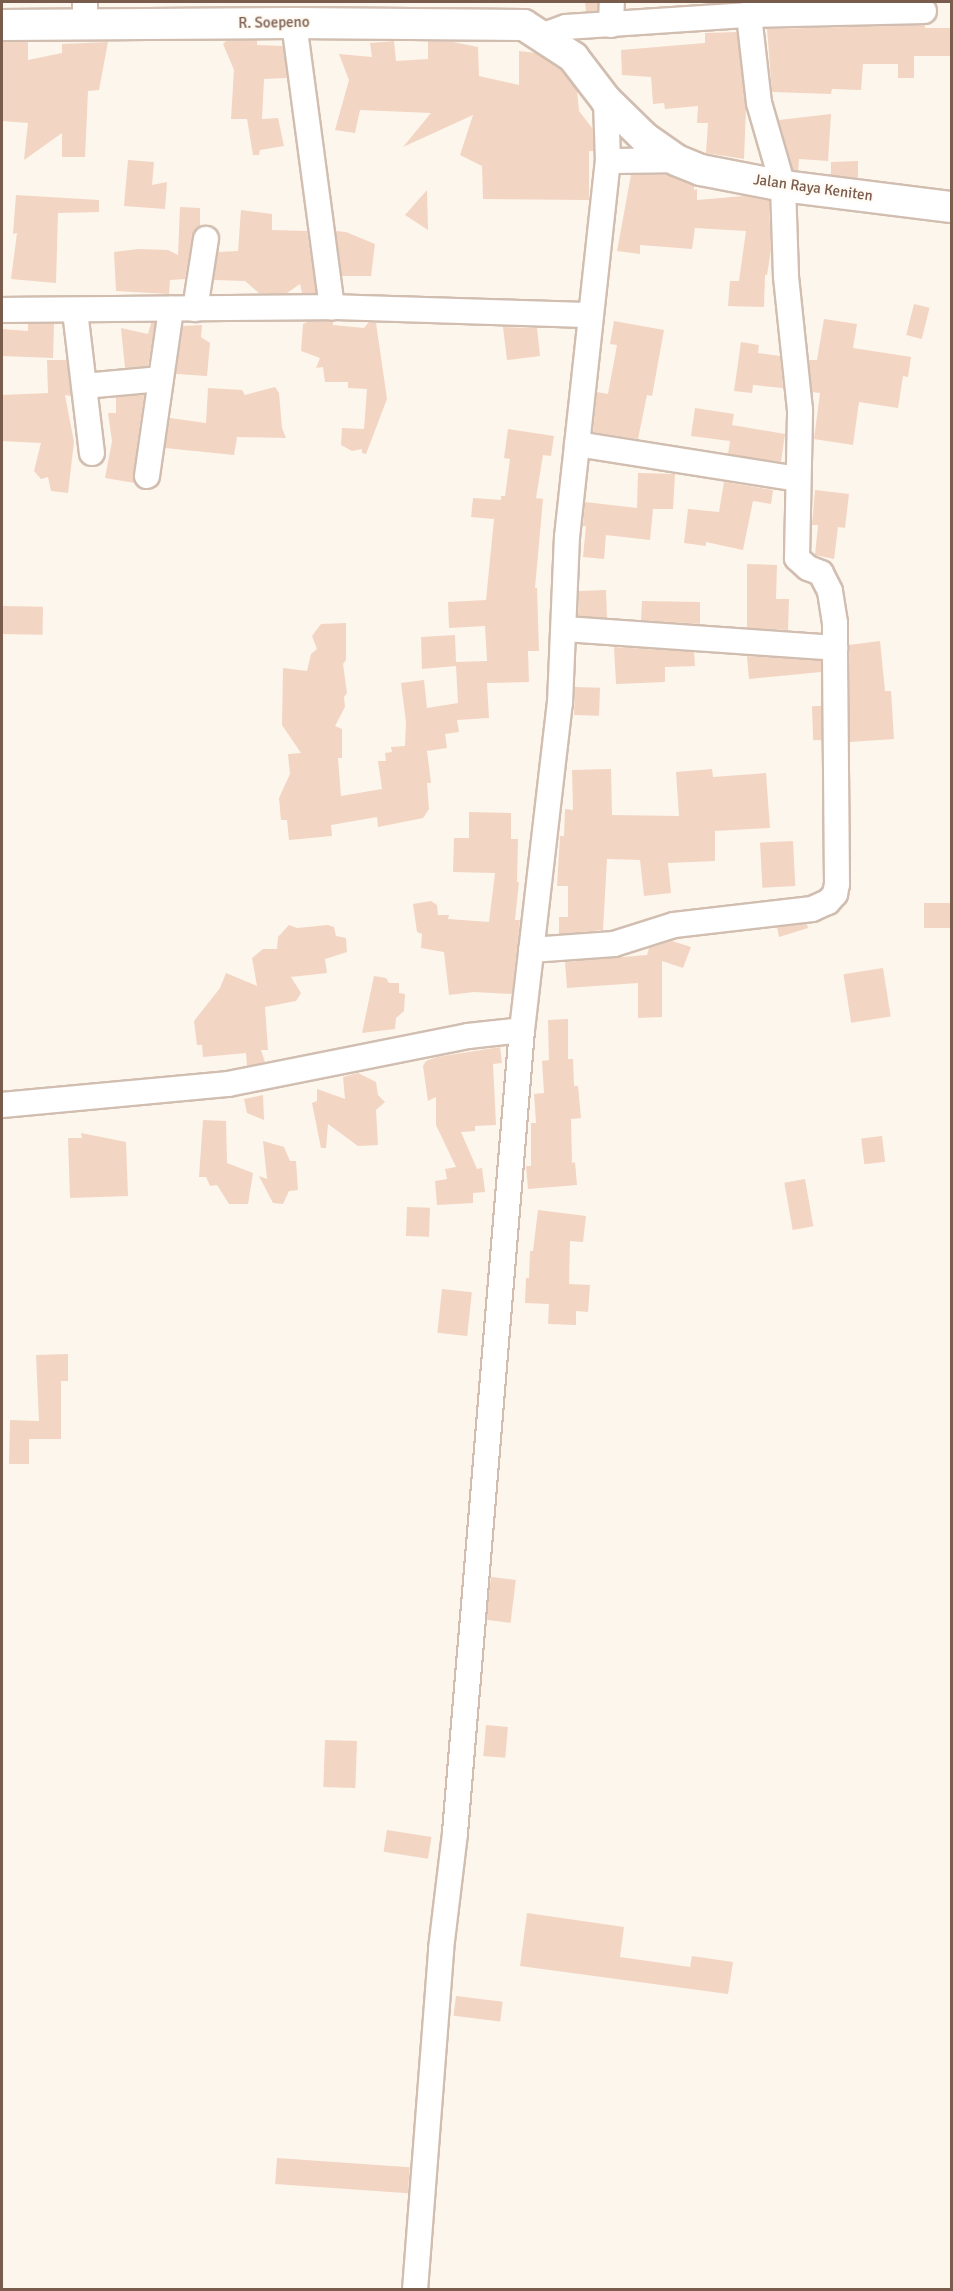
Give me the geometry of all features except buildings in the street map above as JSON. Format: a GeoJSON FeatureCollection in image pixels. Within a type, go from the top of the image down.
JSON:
{"type":"FeatureCollection","features":[{"type":"Feature","properties":{"kind":"street"},"geometry":{"type":"LineString","coordinates":[[531,950],[587,948],[614,944],[674,925],[812,909],[828,902],[835,894],[837,884],[835,623],[830,591],[821,573],[808,568],[797,558],[800,410],[796,347],[786,276],[783,186],[759,103],[752,8]]}},
{"type":"Feature","properties":{"kind":"street"},"geometry":{"type":"LineString","coordinates":[[544,35],[612,13],[752,8],[924,11]]}},
{"type":"Feature","properties":{"kind":"street","name":"R. Soepeno"},"geometry":{"type":"LineString","coordinates":[[2,25],[85,14],[294,23],[524,25],[544,35],[573,57],[606,100]]}},
{"type":"Feature","properties":{"kind":"street"},"geometry":{"type":"LineString","coordinates":[[294,23],[332,307]]}},
{"type":"Feature","properties":{"kind":"street"},"geometry":{"type":"LineString","coordinates":[[415,2289],[441,1948],[456,1821],[522,1030],[560,703],[565,629],[567,537],[608,161],[606,100]]}},
{"type":"Feature","properties":{"kind":"street","name":"Jalan Raya Keniten"},"geometry":{"type":"LineString","coordinates":[[606,100],[645,138],[676,160],[701,170],[783,186],[951,207]]}},
{"type":"Feature","properties":{"kind":"street"},"geometry":{"type":"LineString","coordinates":[[608,161],[676,160]]}},
{"type":"Feature","properties":{"kind":"street"},"geometry":{"type":"LineString","coordinates":[[195,309],[206,239]]}},
{"type":"Feature","properties":{"kind":"street"},"geometry":{"type":"LineString","coordinates":[[2,310],[332,307],[590,315]]}},
{"type":"Feature","properties":{"kind":"street"},"geometry":{"type":"LineString","coordinates":[[147,476],[171,309]]}},
{"type":"Feature","properties":{"kind":"street"},"geometry":{"type":"LineString","coordinates":[[75,311],[92,453]]}},
{"type":"Feature","properties":{"kind":"street"},"geometry":{"type":"LineString","coordinates":[[84,386],[161,379]]}},
{"type":"Feature","properties":{"kind":"street"},"geometry":{"type":"LineString","coordinates":[[577,444],[797,479]]}},
{"type":"Feature","properties":{"kind":"street"},"geometry":{"type":"LineString","coordinates":[[565,629],[834,648]]}},
{"type":"Feature","properties":{"kind":"street"},"geometry":{"type":"LineString","coordinates":[[2,1105],[228,1084],[468,1036],[522,1030]]}}]}
